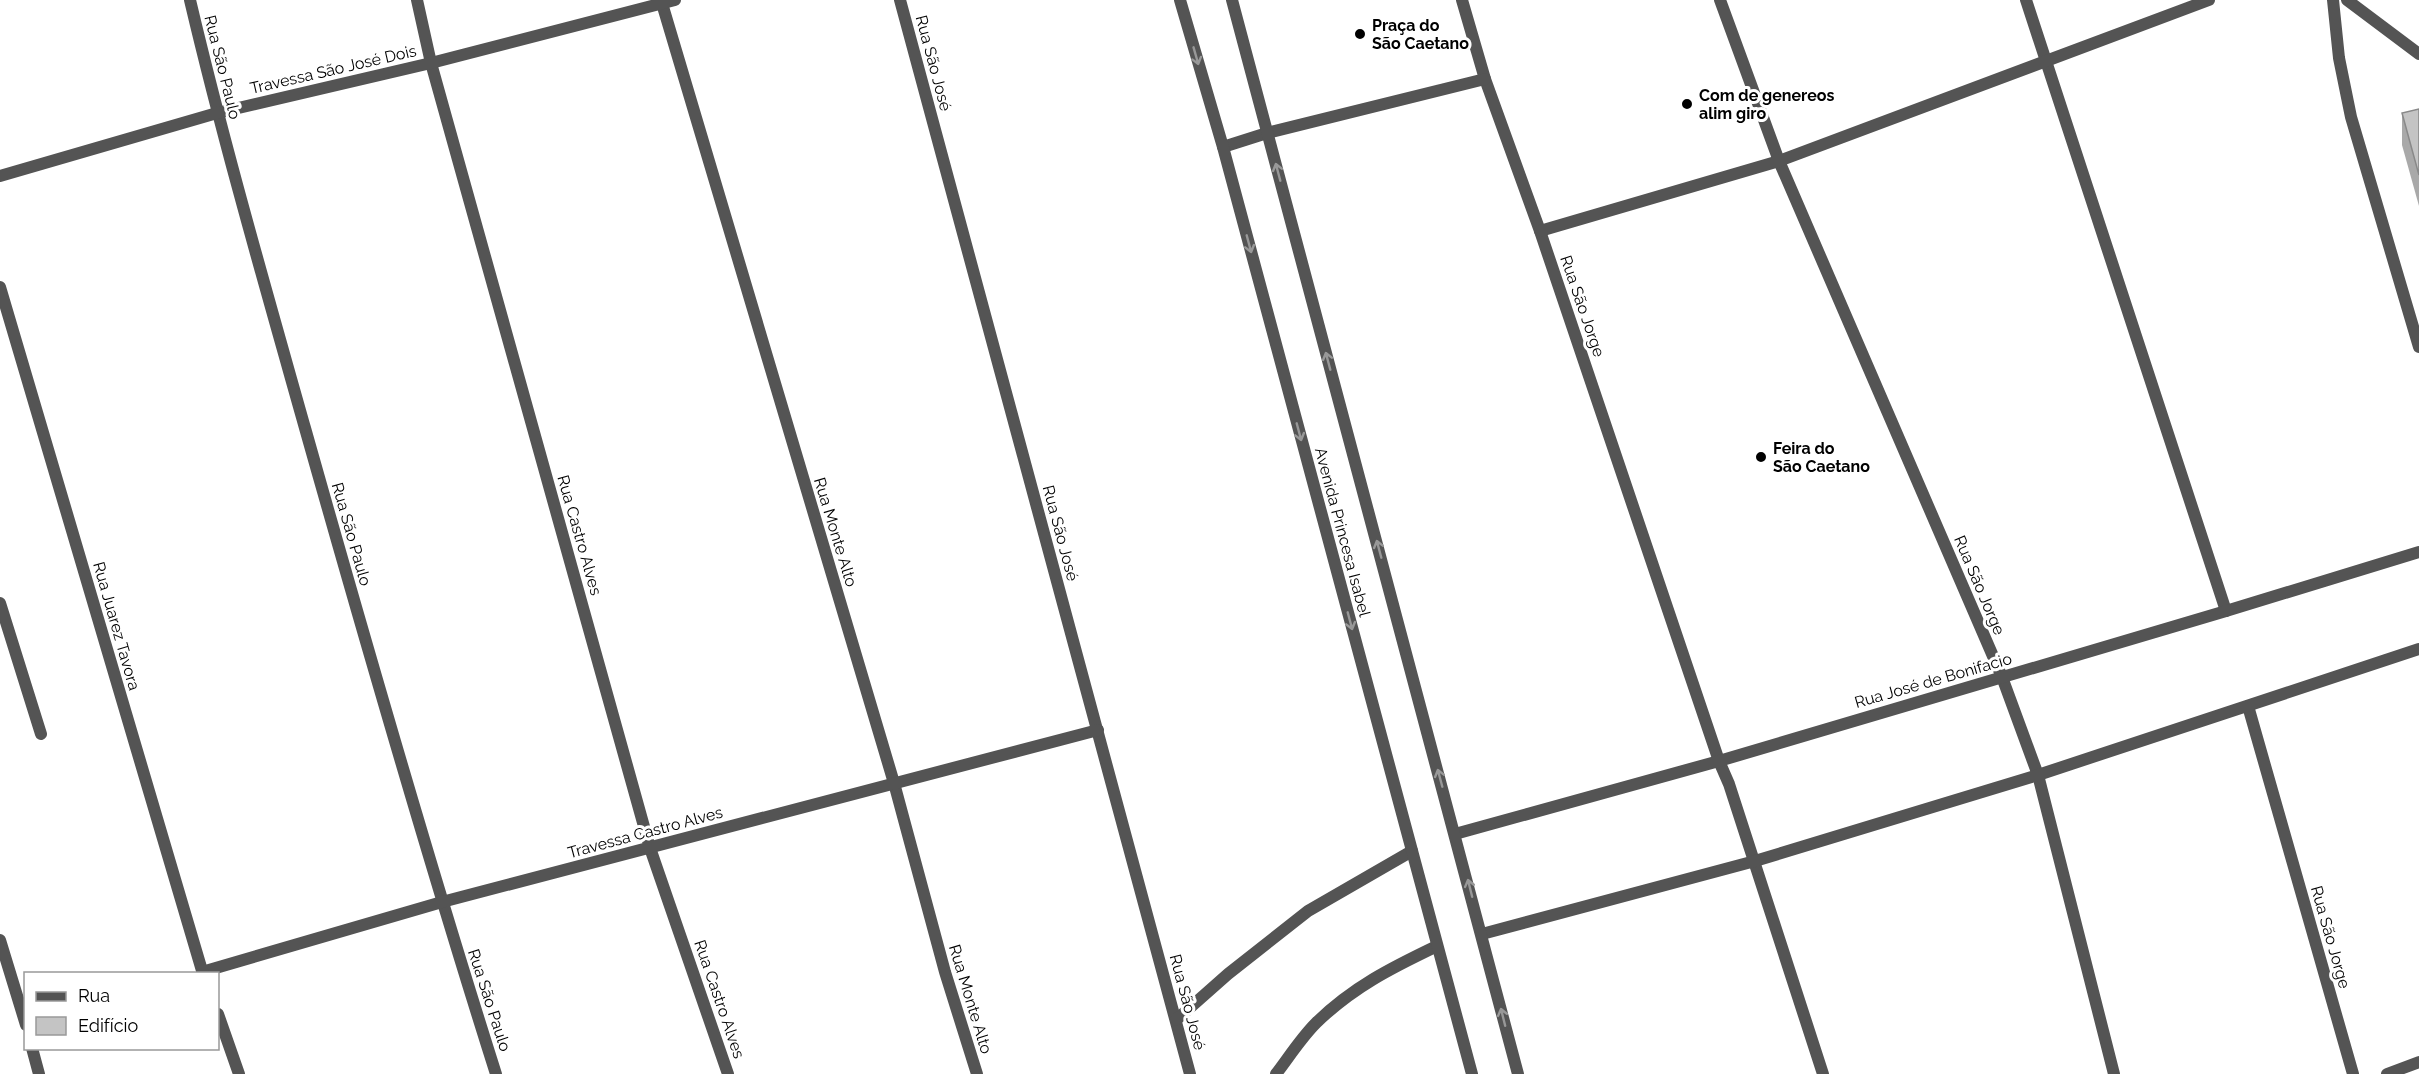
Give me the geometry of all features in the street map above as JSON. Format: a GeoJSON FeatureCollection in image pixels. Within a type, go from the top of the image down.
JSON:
{"type":"FeatureCollection","features":[{"type":"Feature","properties":{"kind":"street","name":"Rua São Paulo"},"geometry":{"type":"LineString","coordinates":[[190,0],[217,113],[333,528],[442,902],[496,1074]]}},
{"type":"Feature","properties":{"kind":"street","name":"Rua Castro Alves"},"geometry":{"type":"LineString","coordinates":[[417,0],[431,63],[650,848],[728,1074]]}},
{"type":"Feature","properties":{"kind":"street","name":"Travessa São José Dois"},"geometry":{"type":"LineString","coordinates":[[0,176],[217,113],[431,63],[675,0]]}},
{"type":"Feature","properties":{"kind":"street","name":"Rua São José"},"geometry":{"type":"LineString","coordinates":[[900,0],[1190,1074]]}},
{"type":"Feature","properties":{"kind":"street","name":"Avenida Princesa Isabel"},"geometry":{"type":"LineString","coordinates":[[1180,0],[1223,147],[1472,1074]]}},
{"type":"Feature","properties":{"kind":"street","name":"Avenida Princesa Isabel"},"geometry":{"type":"LineString","coordinates":[[1232,0],[1518,1074]]}},
{"type":"Feature","properties":{"kind":"street","name":"Rua São Jorge"},"geometry":{"type":"LineString","coordinates":[[1462,0],[1485,80],[1540,231],[1755,861],[1823,1074]]}},
{"type":"Feature","properties":{"kind":"street","name":"Rua São Jorge"},"geometry":{"type":"LineString","coordinates":[[1720,0],[1779,161],[2002,677],[2029,748],[2038,775],[2114,1074]]}},
{"type":"Feature","properties":{"kind":"street"},"geometry":{"type":"LineString","coordinates":[[2026,0],[2226,611]]}},
{"type":"Feature","properties":{"kind":"street"},"geometry":{"type":"LineString","coordinates":[[1540,231],[1779,161],[2209,0]]}},
{"type":"Feature","properties":{"kind":"street"},"geometry":{"type":"LineString","coordinates":[[2333,0],[2339,58],[2351,117],[2419,347]]}},
{"type":"Feature","properties":{"kind":"street"},"geometry":{"type":"LineString","coordinates":[[2347,0],[2419,54]]}},
{"type":"Feature","properties":{"kind":"street","name":"Rua Monte Alto"},"geometry":{"type":"LineString","coordinates":[[662,2],[894,783],[945,972],[976,1074]]}},
{"type":"Feature","properties":{"kind":"street"},"geometry":{"type":"LineString","coordinates":[[1223,147],[1268,133],[1485,80]]}},
{"type":"Feature","properties":{"kind":"street","name":"Rua Juarez Tavora"},"geometry":{"type":"LineString","coordinates":[[0,287],[202,972]]}},
{"type":"Feature","properties":{"kind":"street","name":"Rua José de Bonifacio"},"geometry":{"type":"LineString","coordinates":[[1455,834],[1719,761],[2419,552]]}},
{"type":"Feature","properties":{"kind":"street"},"geometry":{"type":"LineString","coordinates":[[0,603],[41,734]]}},
{"type":"Feature","properties":{"kind":"street"},"geometry":{"type":"LineString","coordinates":[[1482,934],[1755,861],[2038,775],[2419,649]]}},
{"type":"Feature","properties":{"kind":"street","name":"Rua São Jorge"},"geometry":{"type":"LineString","coordinates":[[2248,706],[2352,1074]]}},
{"type":"Feature","properties":{"kind":"street","name":"Travessa Castro Alves"},"geometry":{"type":"LineString","coordinates":[[205,972],[442,902],[1098,730]]}},
{"type":"Feature","properties":{"kind":"street"},"geometry":{"type":"LineString","coordinates":[[1176,1020],[1228,974],[1308,911],[1412,851]]}},
{"type":"Feature","properties":{"kind":"street"},"geometry":{"type":"LineString","coordinates":[[0,940],[24,1017]]}},
{"type":"Feature","properties":{"kind":"street"},"geometry":{"type":"LineString","coordinates":[[1276,1074],[1315,1024],[1352,992],[1384,971],[1437,946]]}},
{"type":"Feature","properties":{"kind":"street"},"geometry":{"type":"LineString","coordinates":[[219,1017],[239,1074]]}},
{"type":"Feature","properties":{"kind":"street"},"geometry":{"type":"LineString","coordinates":[[33,1050],[39,1074]]}},
{"type":"Feature","properties":{"kind":"street"},"geometry":{"type":"LineString","coordinates":[[2387,1074],[2419,1062]]}},
{"type":"Feature","properties":{"kind":"building"},"geometry":{"type":"Polygon","coordinates":[[[2419,109],[2419,175],[2402,113],[2419,109]]]}},
{"type":"Feature","properties":{"kind":"place","name":"Praça do São Caetano"},"geometry":{"type":"Point","coordinates":[1360,34]}},
{"type":"Feature","properties":{"kind":"place","name":"Com de genereos alim giro"},"geometry":{"type":"Point","coordinates":[1687,104]}},
{"type":"Feature","properties":{"kind":"place","name":"Feira do São Caetano"},"geometry":{"type":"Point","coordinates":[1761,457]}}]}
